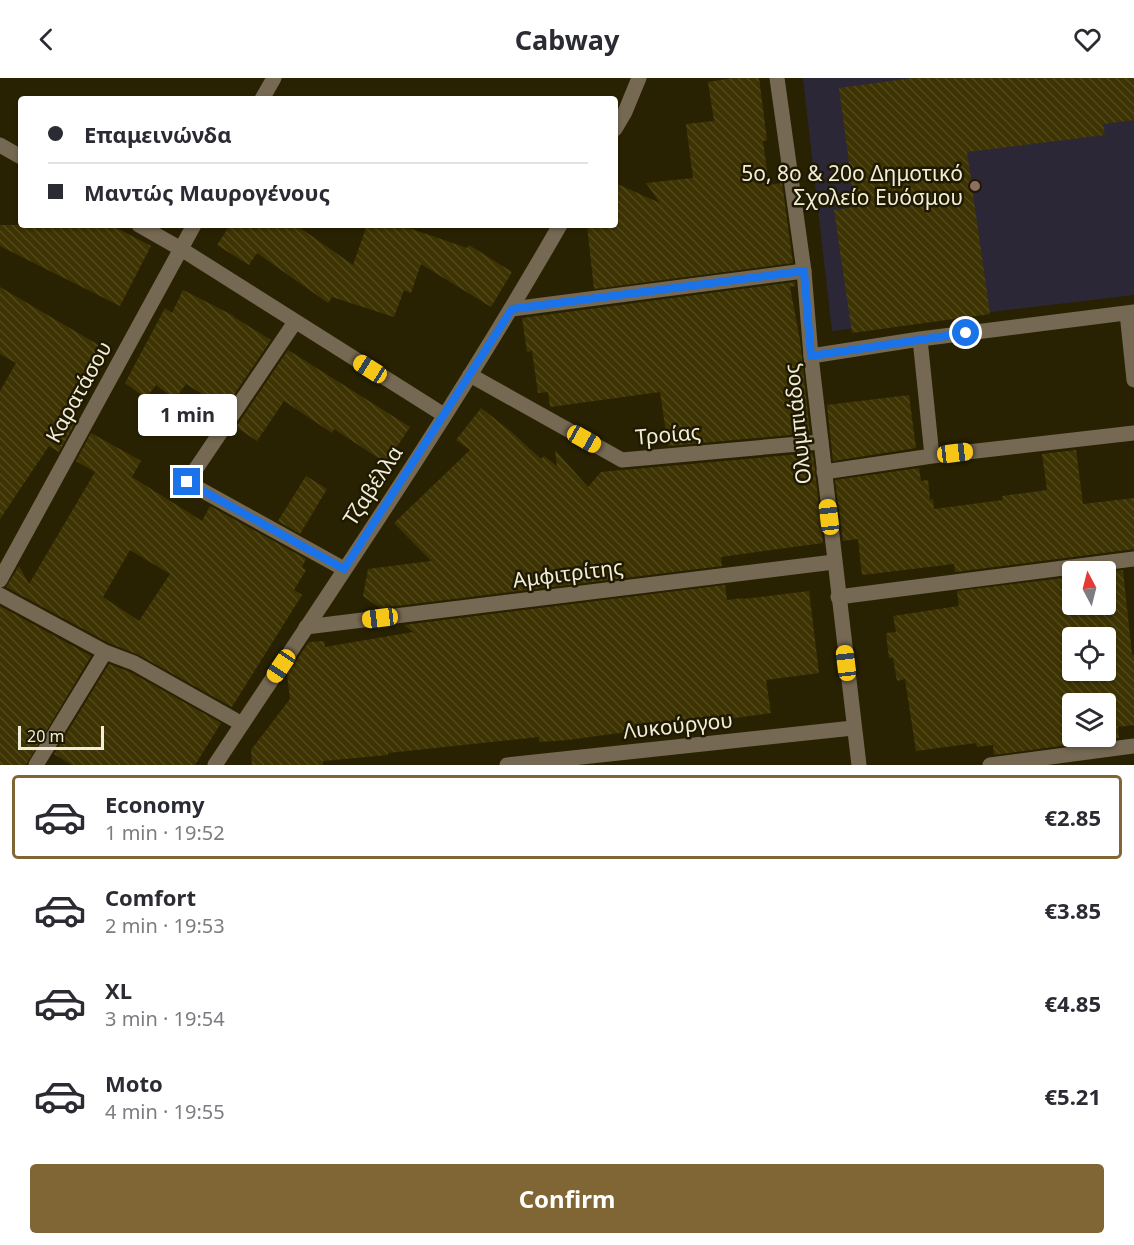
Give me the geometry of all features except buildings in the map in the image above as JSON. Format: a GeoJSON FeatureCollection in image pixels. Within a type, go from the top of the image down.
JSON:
{"type":"FeatureCollection","features":[{"type":"Feature","properties":{"kind":"street"},"geometry":{"type":"LineString","coordinates":[[264,96],[274,78]]}},
{"type":"Feature","properties":{"kind":"street"},"geometry":{"type":"LineString","coordinates":[[618,124],[639,78]]}},
{"type":"Feature","properties":{"kind":"street","name":"Ολυμπιάδος"},"geometry":{"type":"LineString","coordinates":[[777,78],[804,271],[811,356],[859,765]]}},
{"type":"Feature","properties":{"kind":"street"},"geometry":{"type":"LineString","coordinates":[[0,145],[18,156]]}},
{"type":"Feature","properties":{"kind":"street"},"geometry":{"type":"LineString","coordinates":[[144,228],[444,415]]}},
{"type":"Feature","properties":{"kind":"street","name":"Καρατάσου"},"geometry":{"type":"LineString","coordinates":[[0,580],[192,228]]}},
{"type":"Feature","properties":{"kind":"street","name":"Τζαβέλλα"},"geometry":{"type":"LineString","coordinates":[[215,765],[470,375],[512,309],[558,228]]}},
{"type":"Feature","properties":{"kind":"street"},"geometry":{"type":"LineString","coordinates":[[512,309],[804,271]]}},
{"type":"Feature","properties":{"kind":"street"},"geometry":{"type":"LineString","coordinates":[[811,356],[920,339],[1130,313],[1134,380]]}},
{"type":"Feature","properties":{"kind":"street"},"geometry":{"type":"LineString","coordinates":[[295,322],[187,482],[344,569]]}},
{"type":"Feature","properties":{"kind":"street"},"geometry":{"type":"LineString","coordinates":[[920,339],[932,456]]}},
{"type":"Feature","properties":{"kind":"street","name":"Τροίας"},"geometry":{"type":"LineString","coordinates":[[470,375],[622,460],[821,442]]}},
{"type":"Feature","properties":{"kind":"street"},"geometry":{"type":"LineString","coordinates":[[824,471],[1134,433]]}},
{"type":"Feature","properties":{"kind":"street"},"geometry":{"type":"LineString","coordinates":[[838,597],[1134,559]]}},
{"type":"Feature","properties":{"kind":"street","name":"Αμφιτρίτης"},"geometry":{"type":"LineString","coordinates":[[306,627],[834,562]]}},
{"type":"Feature","properties":{"kind":"street"},"geometry":{"type":"LineString","coordinates":[[0,595],[105,652],[134,663],[242,723]]}},
{"type":"Feature","properties":{"kind":"street"},"geometry":{"type":"LineString","coordinates":[[36,765],[105,652]]}},
{"type":"Feature","properties":{"kind":"street","name":"Λυκούργου"},"geometry":{"type":"LineString","coordinates":[[508,765],[853,728]]}},
{"type":"Feature","properties":{"kind":"street"},"geometry":{"type":"LineString","coordinates":[[990,765],[1134,746]]}},
{"type":"Feature","properties":{"kind":"shaded area","name":"5ο, 8ο & 20ο Δημοτικό Σχολείο Ευόσμου"},"geometry":{"type":"Polygon","coordinates":[[[803,78],[1134,78],[1134,295],[832,331],[803,78]]]}},
{"type":"Feature","properties":{"kind":"place","name":"5ο, 8ο & 20ο Δημοτικό Σχολείο Ευόσμου"},"geometry":{"type":"Point","coordinates":[975,186]}},
{"type":"Feature","properties":{"kind":"route"},"geometry":{"type":"LineString","coordinates":[[187,482],[344,569],[512,309],[804,271],[811,356],[966,333]]}}]}
